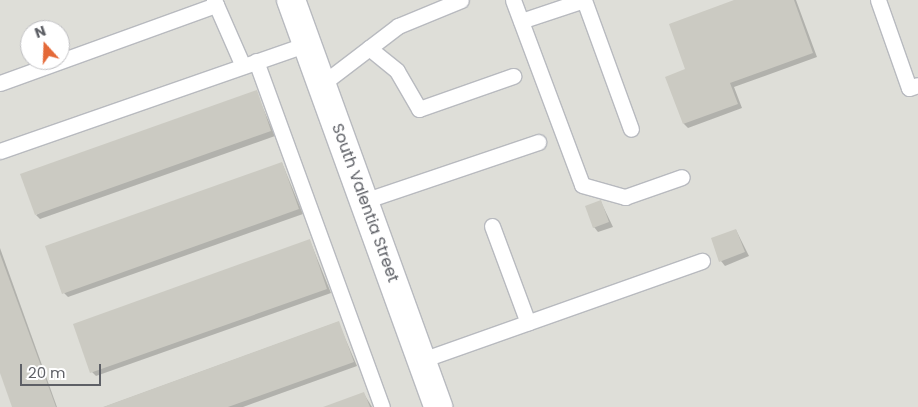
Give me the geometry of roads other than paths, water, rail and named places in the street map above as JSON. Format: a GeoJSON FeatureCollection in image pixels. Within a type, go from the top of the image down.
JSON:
{"type":"FeatureCollection","features":[{"type":"Feature","properties":{"kind":"street","name":"South Valentia Street"},"geometry":{"type":"LineString","coordinates":[[291,0],[438,407]]}},
{"type":"Feature","properties":{"kind":"lane"},"geometry":{"type":"LineString","coordinates":[[322,84],[398,26],[461,0]]}},
{"type":"Feature","properties":{"kind":"lane"},"geometry":{"type":"LineString","coordinates":[[513,0],[582,185],[625,198],[682,177]]}},
{"type":"Feature","properties":{"kind":"lane"},"geometry":{"type":"LineString","coordinates":[[521,21],[584,0],[631,129]]}},
{"type":"Feature","properties":{"kind":"lane"},"geometry":{"type":"LineString","coordinates":[[878,0],[909,88],[918,85]]}},
{"type":"Feature","properties":{"kind":"lane"},"geometry":{"type":"LineString","coordinates":[[0,83],[215,3],[250,64],[382,407]]}},
{"type":"Feature","properties":{"kind":"lane"},"geometry":{"type":"LineString","coordinates":[[0,151],[307,44]]}},
{"type":"Feature","properties":{"kind":"lane"},"geometry":{"type":"LineString","coordinates":[[369,48],[397,71],[419,109],[513,76]]}},
{"type":"Feature","properties":{"kind":"lane"},"geometry":{"type":"LineString","coordinates":[[364,201],[538,142]]}},
{"type":"Feature","properties":{"kind":"lane"},"geometry":{"type":"LineString","coordinates":[[492,226],[528,323]]}},
{"type":"Feature","properties":{"kind":"lane"},"geometry":{"type":"LineString","coordinates":[[422,360],[702,262]]}}]}
